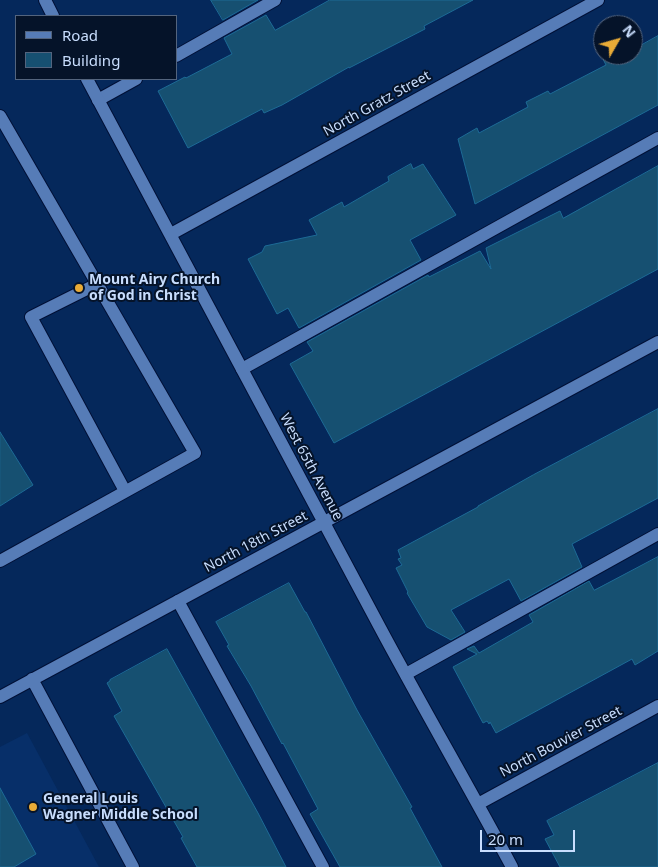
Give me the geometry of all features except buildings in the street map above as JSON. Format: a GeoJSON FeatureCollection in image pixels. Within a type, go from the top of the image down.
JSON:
{"type":"FeatureCollection","features":[{"type":"Feature","properties":{"kind":"street"},"geometry":{"type":"LineString","coordinates":[[45,0],[52,15]]}},
{"type":"Feature","properties":{"kind":"street"},"geometry":{"type":"LineString","coordinates":[[178,55],[275,0]]}},
{"type":"Feature","properties":{"kind":"street","name":"North Gratz Street"},"geometry":{"type":"LineString","coordinates":[[170,234],[598,0]]}},
{"type":"Feature","properties":{"kind":"street","name":"West 65th Avenue"},"geometry":{"type":"LineString","coordinates":[[88,80],[324,523],[512,867]]}},
{"type":"Feature","properties":{"kind":"street"},"geometry":{"type":"LineString","coordinates":[[98,100],[134,80]]}},
{"type":"Feature","properties":{"kind":"street"},"geometry":{"type":"LineString","coordinates":[[0,116],[195,453],[0,561]]}},
{"type":"Feature","properties":{"kind":"street"},"geometry":{"type":"LineString","coordinates":[[242,370],[658,138]]}},
{"type":"Feature","properties":{"kind":"street"},"geometry":{"type":"LineString","coordinates":[[97,284],[31,317],[125,491]]}},
{"type":"Feature","properties":{"kind":"street","name":"North 18th Street"},"geometry":{"type":"LineString","coordinates":[[0,696],[658,342]]}},
{"type":"Feature","properties":{"kind":"street"},"geometry":{"type":"LineString","coordinates":[[406,674],[658,534]]}},
{"type":"Feature","properties":{"kind":"street"},"geometry":{"type":"LineString","coordinates":[[178,601],[323,867]]}},
{"type":"Feature","properties":{"kind":"street"},"geometry":{"type":"LineString","coordinates":[[32,679],[133,867]]}},
{"type":"Feature","properties":{"kind":"street","name":"North Bouvier Street"},"geometry":{"type":"LineString","coordinates":[[478,804],[658,706]]}},
{"type":"Feature","properties":{"kind":"shaded area","name":"General Louis Wagner Middle School"},"geometry":{"type":"Polygon","coordinates":[[[27,733],[99,867],[0,867],[0,747],[27,733]]]}},
{"type":"Feature","properties":{"kind":"place","name":"Mount Airy Church of God in Christ"},"geometry":{"type":"Point","coordinates":[79,288]}},
{"type":"Feature","properties":{"kind":"place","name":"General Louis Wagner Middle School"},"geometry":{"type":"Point","coordinates":[33,807]}}]}
